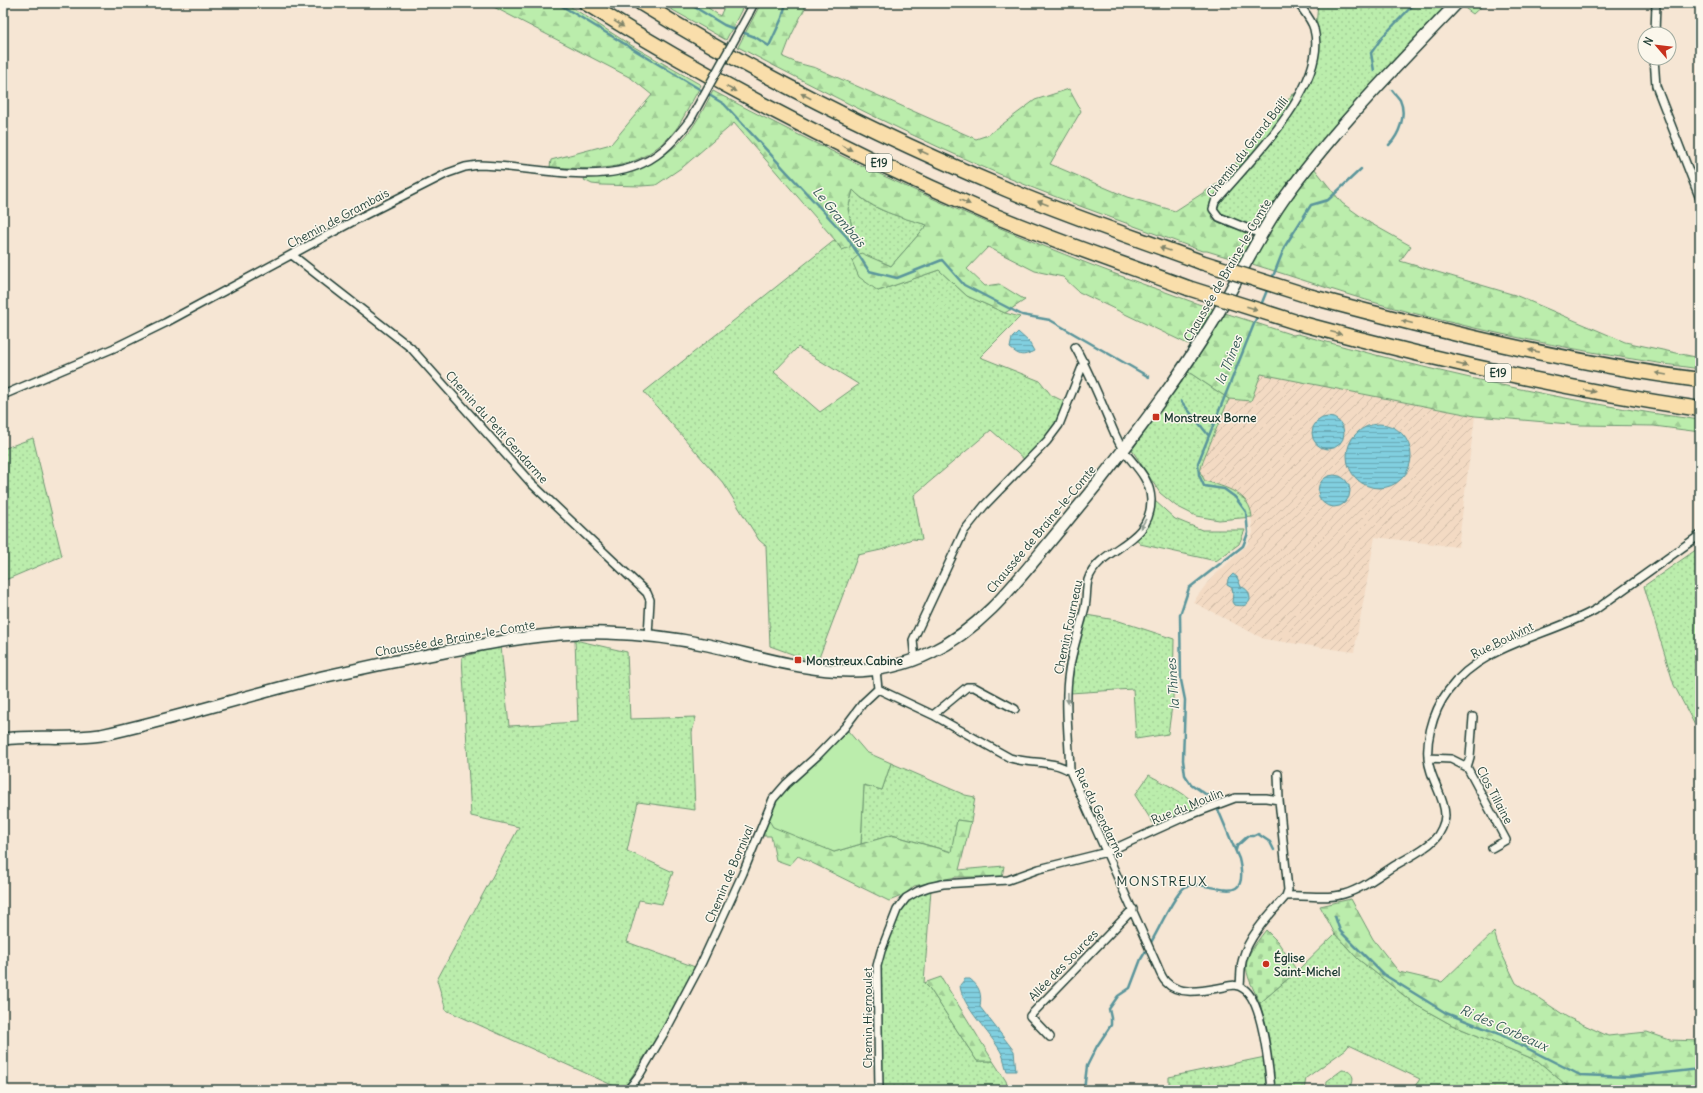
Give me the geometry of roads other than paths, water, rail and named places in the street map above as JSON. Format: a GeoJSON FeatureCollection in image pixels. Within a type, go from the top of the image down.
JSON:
{"type":"FeatureCollection","features":[{"type":"Feature","properties":{"kind":"highway","name":"E19"},"geometry":{"type":"LineString","coordinates":[[586,3],[729,88],[809,130],[900,174],[995,215],[1093,254],[1188,288],[1298,323],[1394,349],[1489,371],[1584,390],[1700,409]]}},
{"type":"Feature","properties":{"kind":"highway","name":"E19"},"geometry":{"type":"LineString","coordinates":[[641,3],[738,59],[815,100],[912,147],[1014,192],[1101,226],[1201,262],[1312,297],[1403,322],[1589,362],[1700,380]]}},
{"type":"Feature","properties":{"kind":"main road","name":"Chaussée de Braine-le-Comte"},"geometry":{"type":"LineString","coordinates":[[3,739],[27,737],[73,738],[100,735],[323,677],[499,641],[569,633],[648,636],[702,644],[816,669],[842,672],[876,670],[915,660],[952,641],[972,626],[988,612],[1029,567],[1123,450],[1192,354],[1214,320],[1261,234],[1280,203],[1326,145],[1394,68],[1457,3]]}},
{"type":"Feature","properties":{"kind":"street","name":"Chemin de Grambais"},"geometry":{"type":"LineString","coordinates":[[3,395],[114,348],[172,319],[363,216],[448,173],[465,167],[492,165],[579,174],[620,170],[643,164],[662,151],[676,138],[690,120],[754,3]]}},
{"type":"Feature","properties":{"kind":"street","name":"Chemin du Grand Bailli"},"geometry":{"type":"LineString","coordinates":[[1261,234],[1219,218],[1213,209],[1214,202],[1253,160],[1292,109],[1309,76],[1315,47],[1315,33],[1314,27],[1298,3]]}},
{"type":"Feature","properties":{"kind":"street"},"geometry":{"type":"LineString","coordinates":[[1655,26],[1656,3]]}},
{"type":"Feature","properties":{"kind":"street"},"geometry":{"type":"LineString","coordinates":[[1655,66],[1656,86],[1698,187],[1700,199]]}},
{"type":"Feature","properties":{"kind":"street","name":"Chemin du Petit Gendarme"},"geometry":{"type":"LineString","coordinates":[[292,255],[410,348],[531,483],[647,593],[650,600],[648,636]]}},
{"type":"Feature","properties":{"kind":"street"},"geometry":{"type":"LineString","coordinates":[[1075,347],[1084,362],[1123,450]]}},
{"type":"Feature","properties":{"kind":"street"},"geometry":{"type":"LineString","coordinates":[[915,660],[913,640],[964,531],[984,506],[1047,441],[1058,425],[1084,362]]}},
{"type":"Feature","properties":{"kind":"street","name":"Chemin Fourneau"},"geometry":{"type":"LineString","coordinates":[[1070,771],[1068,724],[1069,671],[1085,605],[1088,580],[1097,564],[1125,545],[1137,534],[1145,523],[1151,501],[1149,487],[1141,471],[1123,450]]}},
{"type":"Feature","properties":{"kind":"street","name":"Rue Boulvint"},"geometry":{"type":"LineString","coordinates":[[1286,896],[1339,895],[1354,891],[1416,853],[1436,838],[1444,821],[1445,813],[1430,770],[1428,758],[1429,743],[1437,710],[1458,678],[1468,669],[1508,647],[1579,619],[1595,610],[1700,535]]}},
{"type":"Feature","properties":{"kind":"street"},"geometry":{"type":"LineString","coordinates":[[876,670],[878,689]]}},
{"type":"Feature","properties":{"kind":"street"},"geometry":{"type":"LineString","coordinates":[[933,715],[967,687],[974,687],[1015,709]]}},
{"type":"Feature","properties":{"kind":"street","name":"Rue du Gendarme"},"geometry":{"type":"LineString","coordinates":[[878,689],[933,715],[1010,758],[1024,762],[1061,765],[1070,771],[1163,978],[1172,987],[1179,990],[1202,990],[1235,985],[1240,986]]}},
{"type":"Feature","properties":{"kind":"street","name":"Chemin de Bornival"},"geometry":{"type":"LineString","coordinates":[[628,1090],[660,1041],[702,962],[744,873],[773,799],[786,784],[817,756],[840,732],[863,703],[878,689]]}},
{"type":"Feature","properties":{"kind":"street","name":"Clos Tillaine"},"geometry":{"type":"LineString","coordinates":[[1467,767],[1470,757],[1473,717]]}},
{"type":"Feature","properties":{"kind":"street","name":"Clos Tillaine"},"geometry":{"type":"LineString","coordinates":[[1428,758],[1451,759],[1467,767],[1506,840],[1492,848]]}},
{"type":"Feature","properties":{"kind":"street"},"geometry":{"type":"LineString","coordinates":[[1271,1090],[1267,1049],[1263,1030],[1251,999],[1246,990],[1240,986],[1242,959],[1246,948],[1258,929],[1286,896],[1288,890],[1279,800],[1278,774]]}},
{"type":"Feature","properties":{"kind":"street","name":"Rue du Moulin"},"geometry":{"type":"LineString","coordinates":[[1107,852],[1182,818],[1235,798],[1244,797],[1279,800]]}},
{"type":"Feature","properties":{"kind":"street","name":"Chemin Hiernoulet"},"geometry":{"type":"LineString","coordinates":[[879,1090],[877,966],[881,951],[897,910],[906,898],[913,893],[929,887],[960,882],[1008,880],[1039,869],[1107,852]]}},
{"type":"Feature","properties":{"kind":"street","name":"Allée des Sources"},"geometry":{"type":"LineString","coordinates":[[1050,1037],[1030,1016],[1132,909]]}},
{"type":"Feature","properties":{"kind":"water"},"geometry":{"type":"Polygon","coordinates":[[[1018,332],[1029,342],[1034,351],[1021,355],[1010,348],[1012,338],[1018,332]]]}},
{"type":"Feature","properties":{"kind":"water"},"geometry":{"type":"Polygon","coordinates":[[[1325,417],[1331,417],[1341,424],[1344,433],[1343,439],[1337,446],[1331,449],[1325,449],[1315,442],[1312,436],[1312,430],[1319,420],[1325,417]]]}},
{"type":"Feature","properties":{"kind":"water"},"geometry":{"type":"Polygon","coordinates":[[[1379,424],[1391,426],[1402,433],[1409,444],[1411,456],[1409,468],[1402,479],[1391,486],[1379,488],[1367,486],[1356,479],[1349,468],[1347,456],[1349,444],[1356,433],[1367,426],[1379,424]]]}},
{"type":"Feature","properties":{"kind":"water"},"geometry":{"type":"Polygon","coordinates":[[[1331,475],[1337,475],[1347,482],[1350,491],[1349,497],[1343,504],[1337,507],[1331,507],[1321,500],[1318,494],[1318,488],[1325,478],[1331,475]]]}},
{"type":"Feature","properties":{"kind":"water"},"geometry":{"type":"Polygon","coordinates":[[[1233,574],[1237,577],[1241,587],[1245,588],[1249,593],[1250,600],[1246,605],[1234,605],[1232,602],[1232,588],[1227,585],[1228,579],[1233,574]]]}},
{"type":"Feature","properties":{"kind":"water"},"geometry":{"type":"Polygon","coordinates":[[[965,979],[970,979],[976,985],[980,991],[980,1007],[1014,1051],[1016,1071],[1007,1071],[1002,1054],[966,1002],[960,985],[965,979]]]}},
{"type":"Feature","properties":{"kind":"waterway","name":"Le Grambais"},"geometry":{"type":"LineString","coordinates":[[557,3],[724,104],[847,237],[869,271],[897,278],[942,260],[964,285],[1022,315],[1050,320],[1149,377]]}},
{"type":"Feature","properties":{"kind":"waterway"},"geometry":{"type":"LineString","coordinates":[[688,3],[724,25],[755,37],[769,46],[782,18],[786,3]]}},
{"type":"Feature","properties":{"kind":"waterway","name":"la Thines"},"geometry":{"type":"LineString","coordinates":[[1374,71],[1371,53],[1383,36],[1415,3]]}},
{"type":"Feature","properties":{"kind":"waterway","name":"la Thines"},"geometry":{"type":"LineString","coordinates":[[1389,145],[1399,130],[1403,112],[1400,100],[1392,90]]}},
{"type":"Feature","properties":{"kind":"waterway","name":"la Thines"},"geometry":{"type":"LineString","coordinates":[[1272,279],[1285,246],[1311,205],[1328,200],[1361,169]]}},
{"type":"Feature","properties":{"kind":"waterway","name":"la Thines"},"geometry":{"type":"LineString","coordinates":[[1261,305],[1268,288]]}},
{"type":"Feature","properties":{"kind":"waterway","name":"la Thines"},"geometry":{"type":"LineString","coordinates":[[1150,944],[1171,905],[1185,887],[1194,885],[1225,890],[1233,889],[1239,885],[1241,876],[1239,859],[1214,800],[1191,784],[1185,775],[1183,760],[1185,700],[1181,680],[1180,615],[1189,588],[1243,546],[1248,533],[1246,512],[1235,497],[1224,489],[1204,486],[1199,475],[1198,463],[1258,314]]}},
{"type":"Feature","properties":{"kind":"waterway","name":"Le Grambais"},"geometry":{"type":"LineString","coordinates":[[1181,401],[1209,436]]}},
{"type":"Feature","properties":{"kind":"waterway","name":"Ri des Corbeaux"},"geometry":{"type":"LineString","coordinates":[[1236,850],[1237,846],[1248,836],[1258,834],[1270,842],[1274,850]]}},
{"type":"Feature","properties":{"kind":"waterway","name":"Ri des Corbeaux"},"geometry":{"type":"LineString","coordinates":[[1335,916],[1340,931],[1383,974],[1446,1013],[1499,1034],[1580,1075],[1629,1077],[1700,1069]]}},
{"type":"Feature","properties":{"kind":"waterway","name":"la Thines"},"geometry":{"type":"LineString","coordinates":[[1084,1090],[1087,1066],[1097,1046],[1111,1025],[1109,1009],[1118,996],[1130,988],[1141,959],[1147,949]]}},
{"type":"Feature","properties":{"kind":"place","name":"Monstreux Borne"},"geometry":{"type":"Point","coordinates":[1156,417]}},
{"type":"Feature","properties":{"kind":"place","name":"Monstreux Cabine"},"geometry":{"type":"Point","coordinates":[798,660]}},
{"type":"Feature","properties":{"kind":"place","name":"Église Saint-Michel"},"geometry":{"type":"Point","coordinates":[1266,964]}},
{"type":"Feature","properties":{"kind":"district","name":"MONSTREUX"},"geometry":{"type":"Point","coordinates":[1162,881]}}]}
